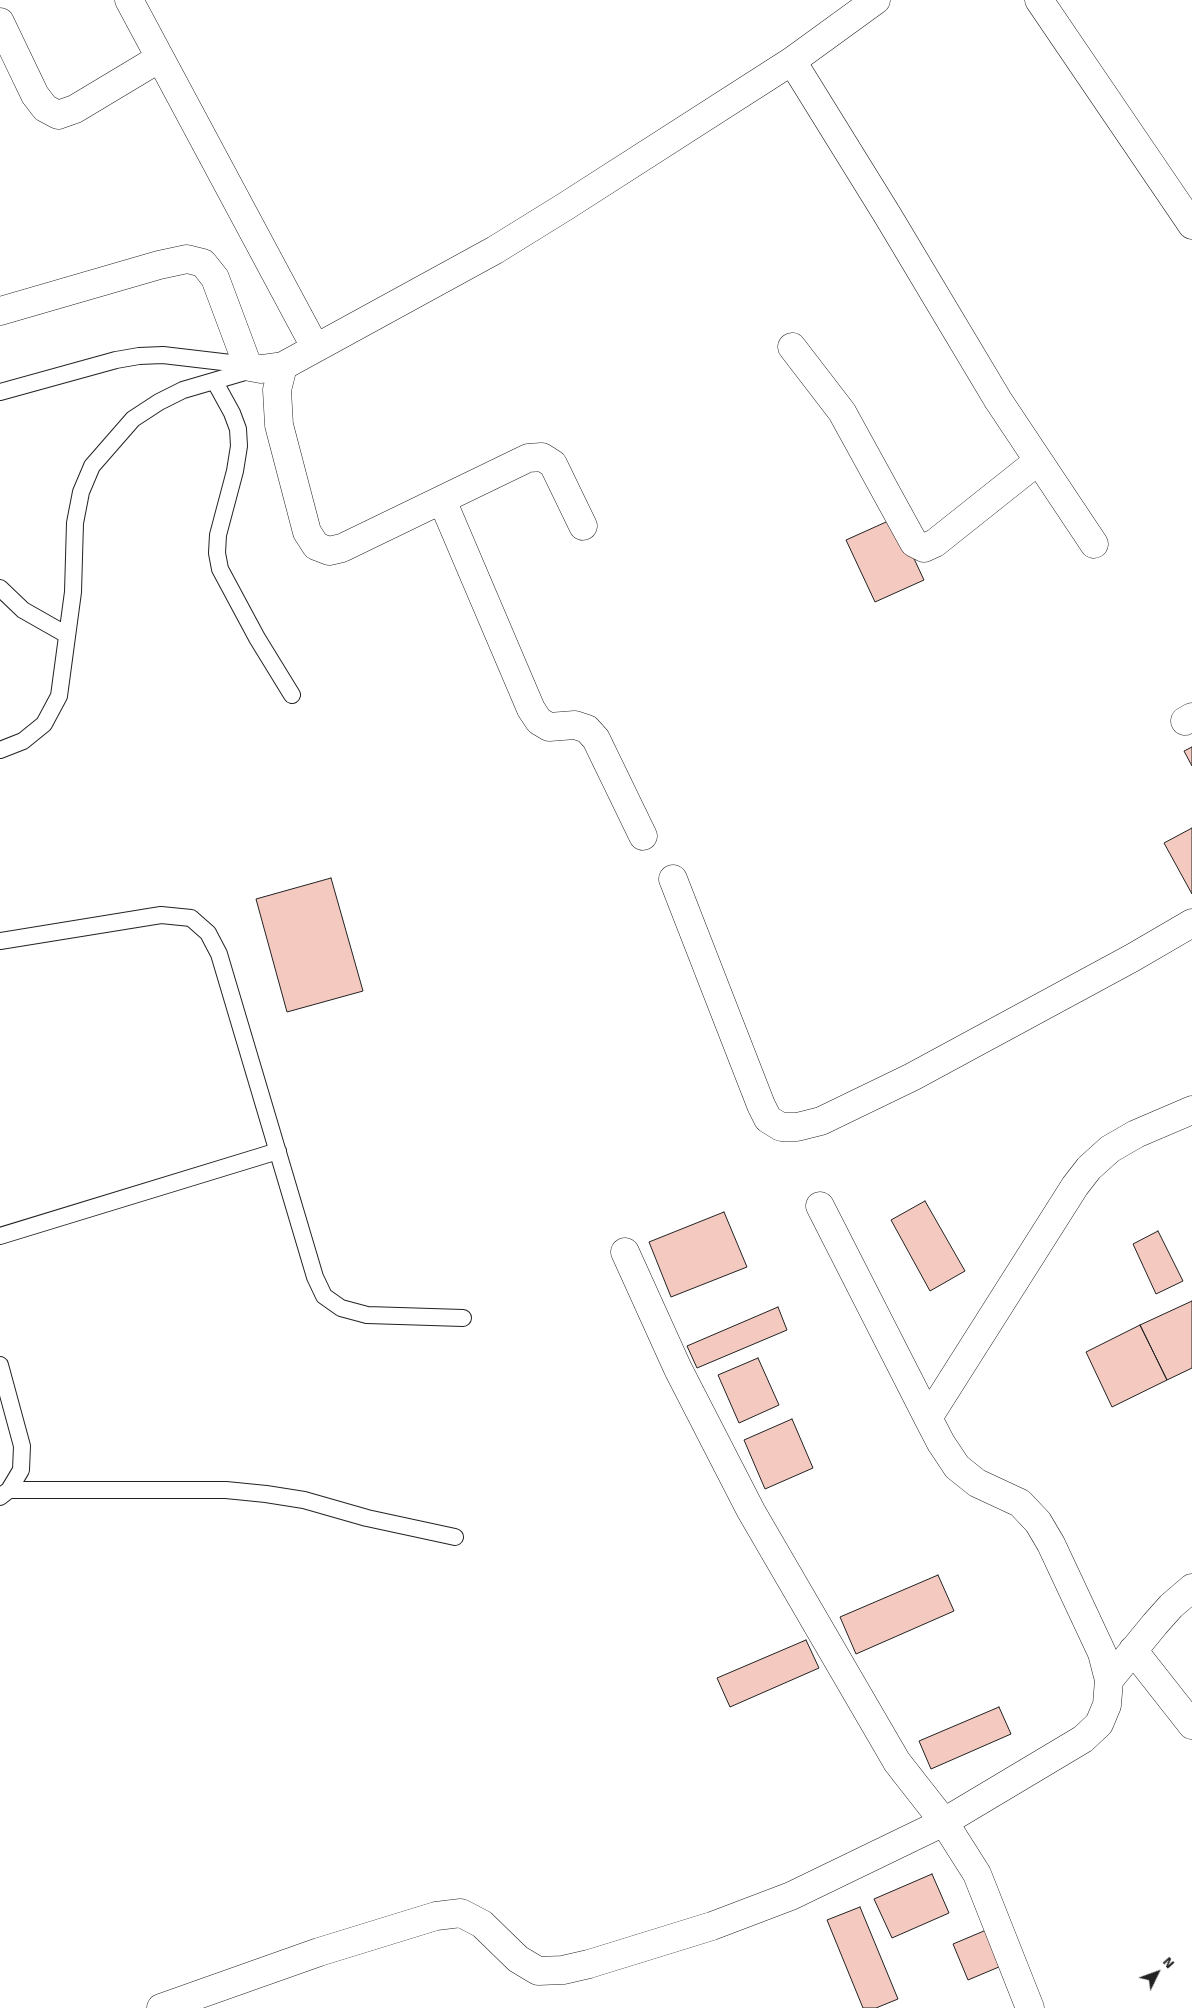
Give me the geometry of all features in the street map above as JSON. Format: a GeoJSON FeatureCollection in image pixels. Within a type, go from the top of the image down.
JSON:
{"type":"FeatureCollection","features":[{"type":"Feature","properties":{"kind":"street"},"geometry":{"type":"LineString","coordinates":[[129,0],[316,347]]}},
{"type":"Feature","properties":{"kind":"street"},"geometry":{"type":"LineString","coordinates":[[0,311],[159,264],[187,259],[204,263],[216,278],[246,361],[250,367],[261,369],[283,366],[495,250],[792,61],[876,0]]}},
{"type":"Feature","properties":{"kind":"street"},"geometry":{"type":"LineString","coordinates":[[1039,0],[1192,225]]}},
{"type":"Feature","properties":{"kind":"street"},"geometry":{"type":"LineString","coordinates":[[0,22],[35,95],[45,108],[58,115],[75,109],[160,58]]}},
{"type":"Feature","properties":{"kind":"street"},"geometry":{"type":"LineString","coordinates":[[792,61],[888,216],[963,344],[1094,544]]}},
{"type":"Feature","properties":{"kind":"street"},"geometry":{"type":"LineString","coordinates":[[792,347],[842,412],[914,543],[924,548],[935,544],[1038,461]]}},
{"type":"Feature","properties":{"kind":"street"},"geometry":{"type":"LineString","coordinates":[[283,366],[277,390],[278,424],[307,532],[316,546],[329,551],[342,548],[528,458],[542,457],[553,464],[583,526]]}},
{"type":"Feature","properties":{"kind":"street"},"geometry":{"type":"LineString","coordinates":[[442,500],[531,709],[539,721],[549,727],[575,725],[587,729],[596,739],[643,836]]}},
{"type":"Feature","properties":{"kind":"street"},"geometry":{"type":"LineString","coordinates":[[673,879],[761,1105],[768,1119],[781,1127],[797,1127],[821,1121],[912,1077],[1132,958],[1192,923]]}},
{"type":"Feature","properties":{"kind":"street"},"geometry":{"type":"LineString","coordinates":[[928,1418],[1074,1186],[1089,1168],[1110,1149],[1136,1134],[1192,1110]]}},
{"type":"Feature","properties":{"kind":"street"},"geometry":{"type":"LineString","coordinates":[[161,2008],[328,1950],[436,1916],[461,1913],[482,1924],[518,1960],[538,1971],[563,1970],[589,1964],[753,1912],[791,1896],[944,1822],[1083,1739],[1099,1724],[1107,1705],[1109,1680],[1102,1653],[1051,1544],[1038,1522],[1020,1503],[977,1483],[957,1467],[941,1444],[820,1206]]}},
{"type":"Feature","properties":{"kind":"street"},"geometry":{"type":"LineString","coordinates":[[625,1252],[678,1369],[752,1511],[897,1762],[944,1822],[977,1874],[1030,2008]]}},
{"type":"Feature","properties":{"kind":"street"},"geometry":{"type":"LineString","coordinates":[[1109,1680],[1171,1606],[1192,1588]]}},
{"type":"Feature","properties":{"kind":"street"},"geometry":{"type":"LineString","coordinates":[[1133,1650],[1192,1725]]}},
{"type":"Feature","properties":{"kind":"lane"},"geometry":{"type":"LineString","coordinates":[[0,392],[116,360],[139,356],[163,355],[248,365],[250,367],[248,371],[183,390],[133,418],[92,466],[81,492],[75,522],[73,592],[59,696],[44,724],[23,741],[0,750]]}},
{"type":"Feature","properties":{"kind":"lane"},"geometry":{"type":"LineString","coordinates":[[215,382],[232,412],[238,429],[235,471],[218,535],[217,553],[220,569],[257,638],[292,695]]}},
{"type":"Feature","properties":{"kind":"lane"},"geometry":{"type":"LineString","coordinates":[[0,588],[23,610],[67,635]]}},
{"type":"Feature","properties":{"kind":"lane"},"geometry":{"type":"LineString","coordinates":[[0,941],[161,915],[191,918],[208,933],[219,954],[315,1277],[324,1296],[341,1308],[367,1315],[464,1318]]}},
{"type":"Feature","properties":{"kind":"lane"},"geometry":{"type":"LineString","coordinates":[[0,1236],[278,1151]]}},
{"type":"Feature","properties":{"kind":"lane"},"geometry":{"type":"LineString","coordinates":[[0,1365],[22,1446],[21,1470],[5,1494]]}},
{"type":"Feature","properties":{"kind":"lane"},"geometry":{"type":"LineString","coordinates":[[5,1494],[226,1490],[258,1493],[304,1500],[367,1518],[455,1537]]}},
{"type":"Feature","properties":{"kind":"building"},"geometry":{"type":"Polygon","coordinates":[[[895,518],[924,580],[875,602],[846,540],[895,518]]]}},
{"type":"Feature","properties":{"kind":"building"},"geometry":{"type":"Polygon","coordinates":[[[1192,747],[1192,766],[1184,751],[1192,747]]]}},
{"type":"Feature","properties":{"kind":"building"},"geometry":{"type":"Polygon","coordinates":[[[1192,828],[1192,894],[1164,843],[1192,828]]]}},
{"type":"Feature","properties":{"kind":"building"},"geometry":{"type":"Polygon","coordinates":[[[331,878],[363,991],[287,1012],[256,899],[331,878]]]}},
{"type":"Feature","properties":{"kind":"building"},"geometry":{"type":"Polygon","coordinates":[[[925,1201],[965,1271],[930,1291],[891,1220],[925,1201]]]}},
{"type":"Feature","properties":{"kind":"building"},"geometry":{"type":"Polygon","coordinates":[[[724,1212],[747,1267],[671,1297],[649,1242],[724,1212]]]}},
{"type":"Feature","properties":{"kind":"building"},"geometry":{"type":"Polygon","coordinates":[[[1158,1231],[1183,1281],[1156,1294],[1133,1244],[1158,1231]]]}},
{"type":"Feature","properties":{"kind":"building"},"geometry":{"type":"Polygon","coordinates":[[[1192,1301],[1192,1368],[1167,1380],[1140,1325],[1192,1301]]]}},
{"type":"Feature","properties":{"kind":"building"},"geometry":{"type":"Polygon","coordinates":[[[778,1307],[787,1330],[697,1368],[687,1346],[778,1307]]]}},
{"type":"Feature","properties":{"kind":"building"},"geometry":{"type":"Polygon","coordinates":[[[1140,1325],[1167,1380],[1112,1407],[1086,1352],[1140,1325]]]}},
{"type":"Feature","properties":{"kind":"building"},"geometry":{"type":"Polygon","coordinates":[[[758,1358],[779,1405],[739,1423],[718,1375],[758,1358]]]}},
{"type":"Feature","properties":{"kind":"building"},"geometry":{"type":"Polygon","coordinates":[[[792,1419],[813,1468],[765,1489],[744,1440],[792,1419]]]}},
{"type":"Feature","properties":{"kind":"building"},"geometry":{"type":"Polygon","coordinates":[[[938,1575],[954,1611],[856,1654],[840,1617],[938,1575]]]}},
{"type":"Feature","properties":{"kind":"building"},"geometry":{"type":"Polygon","coordinates":[[[806,1640],[819,1668],[730,1707],[717,1678],[806,1640]]]}},
{"type":"Feature","properties":{"kind":"building"},"geometry":{"type":"Polygon","coordinates":[[[999,1707],[1011,1734],[931,1769],[919,1741],[999,1707]]]}},
{"type":"Feature","properties":{"kind":"building"},"geometry":{"type":"Polygon","coordinates":[[[932,1874],[949,1913],[892,1938],[874,1899],[932,1874]]]}},
{"type":"Feature","properties":{"kind":"building"},"geometry":{"type":"Polygon","coordinates":[[[860,1907],[898,1999],[876,2008],[863,2008],[827,1920],[860,1907]]]}},
{"type":"Feature","properties":{"kind":"building"},"geometry":{"type":"Polygon","coordinates":[[[991,1928],[1006,1964],[968,1980],[953,1944],[991,1928]]]}}]}
